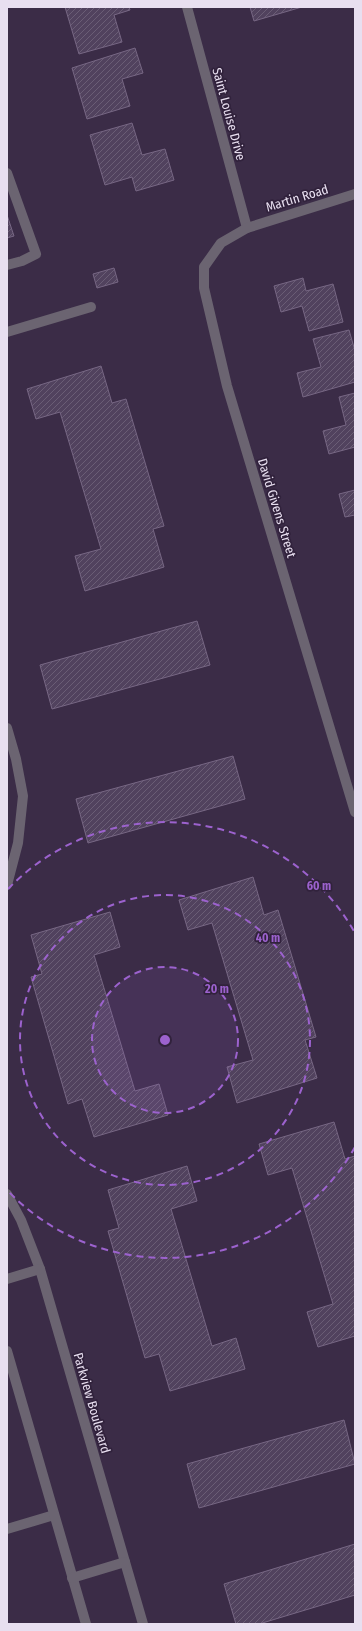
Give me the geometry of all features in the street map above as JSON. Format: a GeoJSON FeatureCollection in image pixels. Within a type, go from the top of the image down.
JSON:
{"type":"FeatureCollection","features":[{"type":"Feature","properties":{"kind":"street","name":"Saint Louise Drive"},"geometry":{"type":"LineString","coordinates":[[187,7],[247,228]]}},
{"type":"Feature","properties":{"kind":"street"},"geometry":{"type":"LineString","coordinates":[[7,173],[36,254],[22,261],[7,265]]}},
{"type":"Feature","properties":{"kind":"street","name":"Martin Road"},"geometry":{"type":"LineString","coordinates":[[247,228],[355,194]]}},
{"type":"Feature","properties":{"kind":"street","name":"David Givens Street"},"geometry":{"type":"LineString","coordinates":[[247,228],[221,243],[204,267],[204,288],[227,386],[355,812]]}},
{"type":"Feature","properties":{"kind":"street"},"geometry":{"type":"LineString","coordinates":[[7,332],[91,307]]}},
{"type":"Feature","properties":{"kind":"street"},"geometry":{"type":"LineString","coordinates":[[7,728],[16,759],[23,796],[18,843],[7,885]]}},
{"type":"Feature","properties":{"kind":"street","name":"Parkview Boulevard"},"geometry":{"type":"LineString","coordinates":[[7,1194],[24,1226],[40,1269],[143,1624]]}},
{"type":"Feature","properties":{"kind":"street"},"geometry":{"type":"LineString","coordinates":[[7,1279],[40,1269]]}},
{"type":"Feature","properties":{"kind":"street"},"geometry":{"type":"LineString","coordinates":[[7,1352],[86,1624]]}},
{"type":"Feature","properties":{"kind":"street"},"geometry":{"type":"LineString","coordinates":[[7,1530],[54,1515]]}},
{"type":"Feature","properties":{"kind":"street"},"geometry":{"type":"LineString","coordinates":[[72,1578],[125,1562]]}},
{"type":"Feature","properties":{"kind":"building"},"geometry":{"type":"Polygon","coordinates":[[[65,7],[129,7],[130,10],[114,15],[122,42],[79,54],[65,7]]]}},
{"type":"Feature","properties":{"kind":"building"},"geometry":{"type":"Polygon","coordinates":[[[250,7],[302,7],[254,21],[250,7]]]}},
{"type":"Feature","properties":{"kind":"building"},"geometry":{"type":"Polygon","coordinates":[[[135,48],[143,73],[122,79],[130,106],[87,119],[72,68],[135,48]]]}},
{"type":"Feature","properties":{"kind":"building"},"geometry":{"type":"Polygon","coordinates":[[[132,123],[142,155],[165,149],[174,180],[136,191],[132,177],[105,185],[90,135],[132,123]]]}},
{"type":"Feature","properties":{"kind":"building"},"geometry":{"type":"Polygon","coordinates":[[[7,215],[14,236],[7,238],[7,215]]]}},
{"type":"Feature","properties":{"kind":"building"},"geometry":{"type":"Polygon","coordinates":[[[114,268],[118,282],[97,288],[93,274],[114,268]]]}},
{"type":"Feature","properties":{"kind":"building"},"geometry":{"type":"Polygon","coordinates":[[[303,278],[306,291],[333,284],[343,322],[309,331],[302,306],[281,312],[274,286],[303,278]]]}},
{"type":"Feature","properties":{"kind":"building"},"geometry":{"type":"Polygon","coordinates":[[[349,330],[355,351],[355,382],[303,397],[297,373],[321,367],[313,339],[349,330]]]}},
{"type":"Feature","properties":{"kind":"building"},"geometry":{"type":"Polygon","coordinates":[[[101,366],[112,403],[126,399],[164,526],[153,529],[164,567],[85,591],[75,556],[101,549],[60,412],[36,419],[27,389],[101,366]]]}},
{"type":"Feature","properties":{"kind":"building"},"geometry":{"type":"Polygon","coordinates":[[[355,393],[355,447],[329,454],[323,431],[346,425],[339,397],[355,393]]]}},
{"type":"Feature","properties":{"kind":"building"},"geometry":{"type":"Polygon","coordinates":[[[355,490],[355,515],[345,517],[339,494],[355,490]]]}},
{"type":"Feature","properties":{"kind":"building"},"geometry":{"type":"Polygon","coordinates":[[[197,621],[210,665],[52,709],[40,665],[197,621]]]}},
{"type":"Feature","properties":{"kind":"building"},"geometry":{"type":"Polygon","coordinates":[[[233,756],[245,799],[88,843],[76,799],[233,756]]]}},
{"type":"Feature","properties":{"kind":"building"},"geometry":{"type":"Polygon","coordinates":[[[253,877],[264,915],[278,910],[316,1037],[305,1040],[317,1078],[237,1103],[227,1067],[253,1060],[212,923],[188,930],[179,900],[253,877]]]}},
{"type":"Feature","properties":{"kind":"building"},"geometry":{"type":"Polygon","coordinates":[[[110,912],[120,947],[94,955],[135,1091],[159,1084],[168,1115],[94,1137],[82,1099],[68,1104],[31,977],[42,974],[31,935],[110,912]]]}},
{"type":"Feature","properties":{"kind":"building"},"geometry":{"type":"Polygon","coordinates":[[[334,1122],[345,1159],[355,1156],[355,1336],[318,1347],[307,1312],[333,1304],[292,1168],[268,1175],[259,1144],[334,1122]]]}},
{"type":"Feature","properties":{"kind":"building"},"geometry":{"type":"Polygon","coordinates":[[[187,1166],[197,1201],[171,1209],[212,1346],[236,1338],[245,1369],[170,1391],[159,1354],[145,1358],[108,1231],[119,1228],[108,1190],[187,1166]]]}},
{"type":"Feature","properties":{"kind":"building"},"geometry":{"type":"Polygon","coordinates":[[[344,1420],[355,1464],[199,1508],[187,1464],[344,1420]]]}},
{"type":"Feature","properties":{"kind":"building"},"geometry":{"type":"Polygon","coordinates":[[[355,1544],[355,1595],[259,1624],[236,1624],[224,1584],[355,1544]]]}}]}
